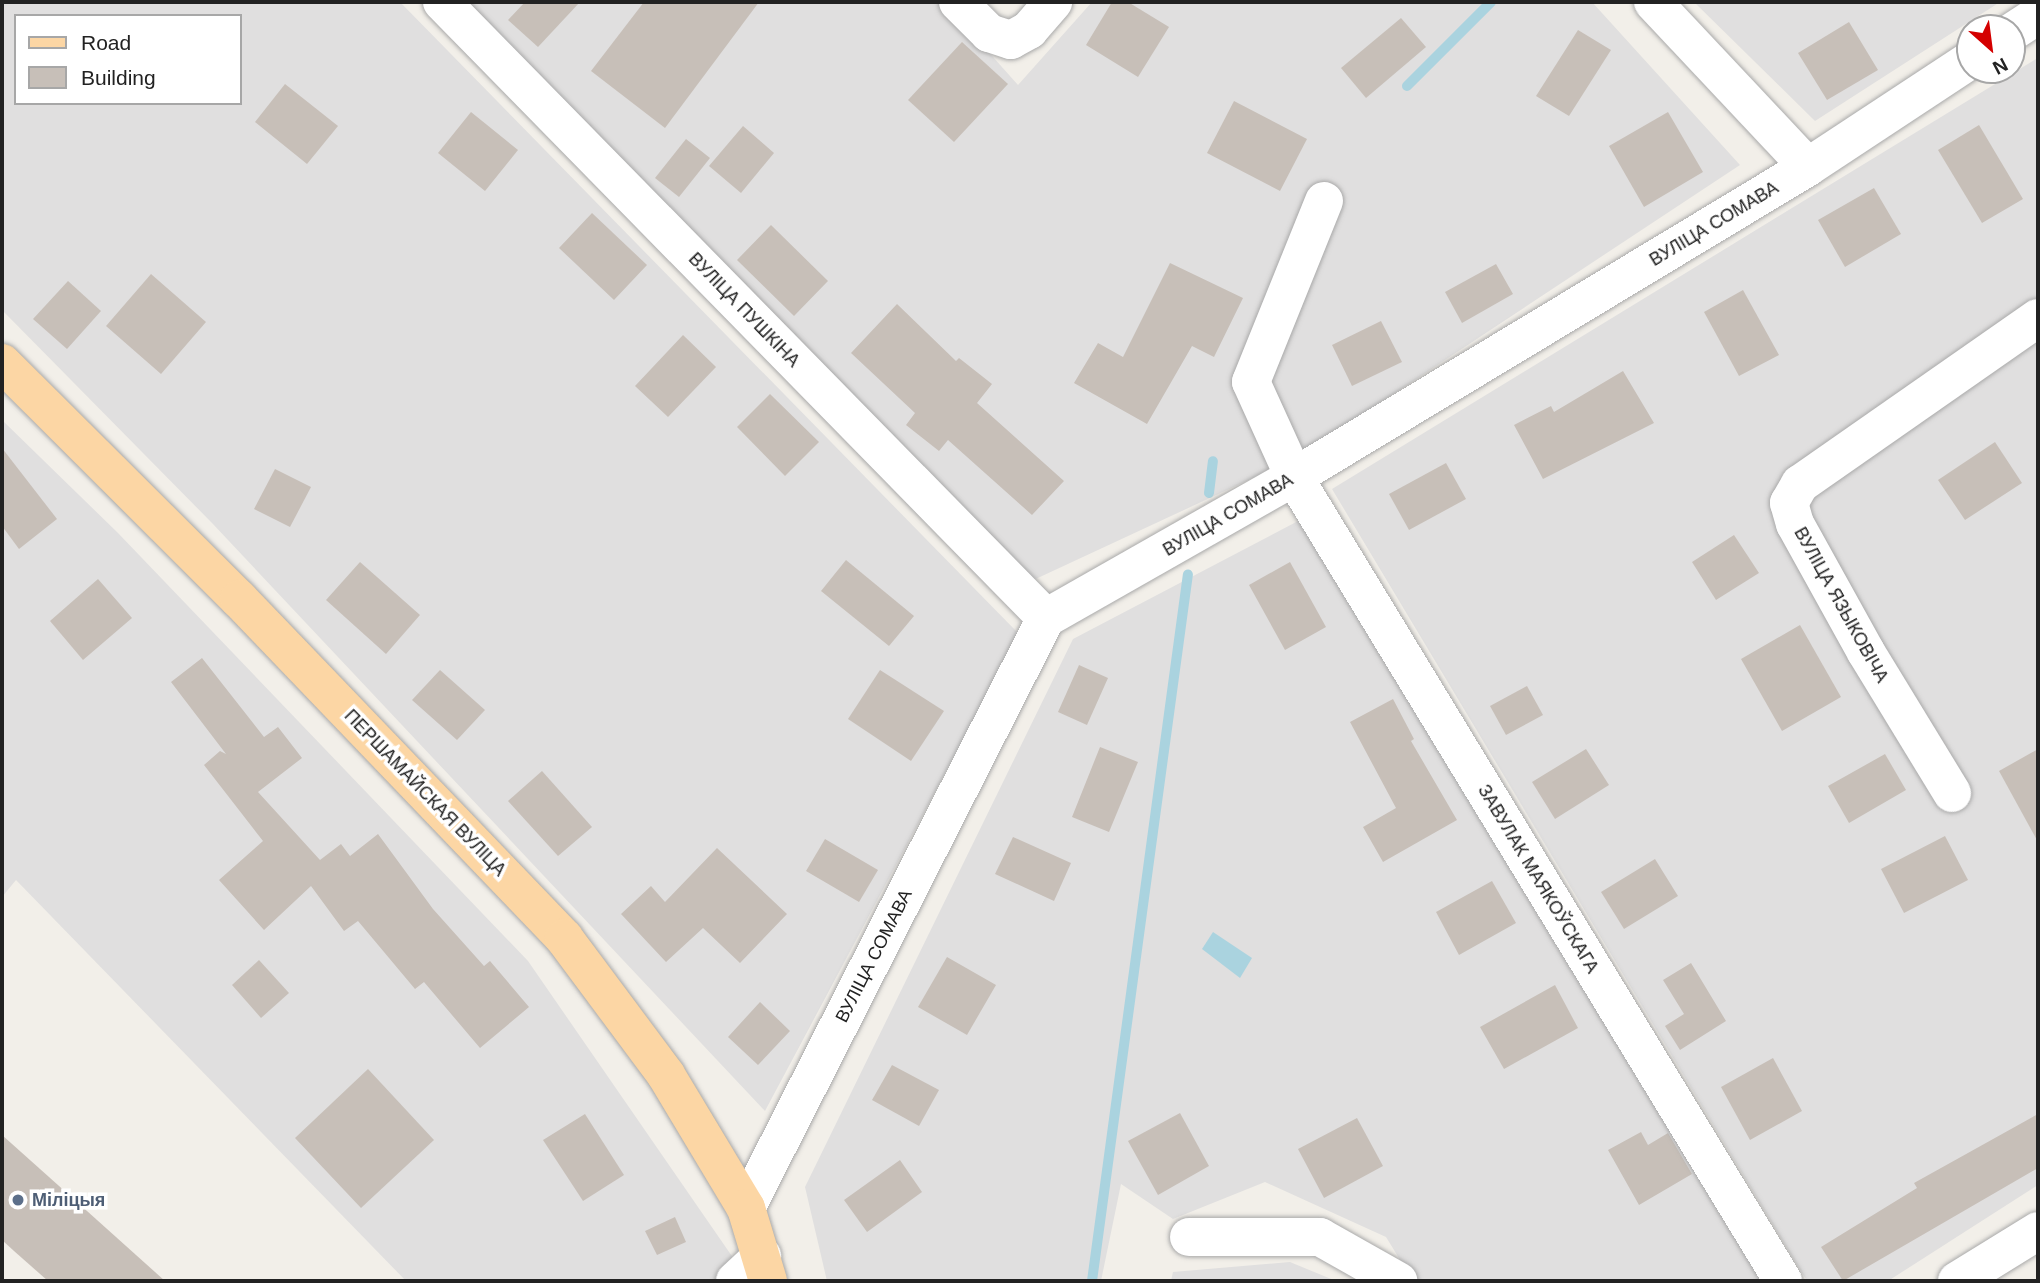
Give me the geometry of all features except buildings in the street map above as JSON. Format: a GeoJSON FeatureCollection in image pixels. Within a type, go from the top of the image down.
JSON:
{"type":"FeatureCollection","features":[{"type":"Feature","properties":{"kind":"main road","name":"ПЕРШАМАЙСКАЯ ВУЛІЦА"},"geometry":{"type":"LineString","coordinates":[[2,363],[239,599],[564,938],[667,1075],[746,1208],[755,1273]]}},
{"type":"Feature","properties":{"kind":"street","name":"ВУЛІЦА ПУШКІНА"},"geometry":{"type":"LineString","coordinates":[[442,2],[1046,618]]}},
{"type":"Feature","properties":{"kind":"street"},"geometry":{"type":"LineString","coordinates":[[958,2],[989,33],[1011,40],[1029,30],[1054,2]]}},
{"type":"Feature","properties":{"kind":"street"},"geometry":{"type":"LineString","coordinates":[[1653,2],[1808,167]]}},
{"type":"Feature","properties":{"kind":"street","name":"ВУЛІЦА СОМАВА"},"geometry":{"type":"LineString","coordinates":[[746,1208],[1046,618],[1294,477],[1808,167],[1956,69]]}},
{"type":"Feature","properties":{"kind":"street","name":"ЗАВУЛАК МАЯКОЎСКАГА"},"geometry":{"type":"LineString","coordinates":[[1324,201],[1251,382],[1294,477],[1783,1281]]}},
{"type":"Feature","properties":{"kind":"street","name":"ВУЛІЦА ЯЗЫКОВІЧА"},"geometry":{"type":"LineString","coordinates":[[1952,793],[1853,629],[1794,524],[1789,503],[1800,484],[2038,318]]}},
{"type":"Feature","properties":{"kind":"street"},"geometry":{"type":"LineString","coordinates":[[1957,1281],[2038,1231]]}},
{"type":"Feature","properties":{"kind":"street"},"geometry":{"type":"LineString","coordinates":[[1189,1237],[1320,1237],[1398,1281]]}},
{"type":"Feature","properties":{"kind":"shaded area"},"geometry":{"type":"Polygon","coordinates":[[[2,2],[400,2],[1019,634],[765,1111],[212,523],[2,310],[2,2]]]}},
{"type":"Feature","properties":{"kind":"shaded area"},"geometry":{"type":"Polygon","coordinates":[[[460,2],[944,2],[1018,85],[1092,2],[1592,2],[1740,165],[1298,457],[1027,583],[460,2]]]}},
{"type":"Feature","properties":{"kind":"shaded area"},"geometry":{"type":"Polygon","coordinates":[[[1694,2],[2000,2],[1981,14],[1956,14],[1956,30],[1815,121],[1694,2]]]}},
{"type":"Feature","properties":{"kind":"shaded area"},"geometry":{"type":"Polygon","coordinates":[[[2036,59],[2038,1185],[1888,1281],[1807,1281],[1332,489],[1995,84],[2026,84],[2026,65],[2036,59]]]}},
{"type":"Feature","properties":{"kind":"shaded area"},"geometry":{"type":"Polygon","coordinates":[[[2,420],[118,533],[528,961],[736,1262],[716,1281],[406,1281],[16,880],[2,897],[2,420]]]}},
{"type":"Feature","properties":{"kind":"shaded area"},"geometry":{"type":"Polygon","coordinates":[[[1300,520],[1767,1281],[1413,1281],[1386,1237],[1265,1182],[1173,1219],[1121,1184],[1101,1281],[827,1281],[805,1187],[1073,639],[1300,520]]]}},
{"type":"Feature","properties":{"kind":"shaded area"},"geometry":{"type":"Polygon","coordinates":[[[1290,1262],[1336,1281],[1171,1281],[1173,1272],[1290,1262]]]}},
{"type":"Feature","properties":{"kind":"water"},"geometry":{"type":"Polygon","coordinates":[[[1213,932],[1252,958],[1240,978],[1202,949],[1213,932]]]}},
{"type":"Feature","properties":{"kind":"waterway"},"geometry":{"type":"LineString","coordinates":[[1407,86],[1491,2]]}},
{"type":"Feature","properties":{"kind":"waterway"},"geometry":{"type":"LineString","coordinates":[[1209,493],[1213,461]]}},
{"type":"Feature","properties":{"kind":"waterway"},"geometry":{"type":"LineString","coordinates":[[1092,1281],[1188,574]]}},
{"type":"Feature","properties":{"kind":"place","name":"Міліцыя"},"geometry":{"type":"Point","coordinates":[18,1200]}}]}
